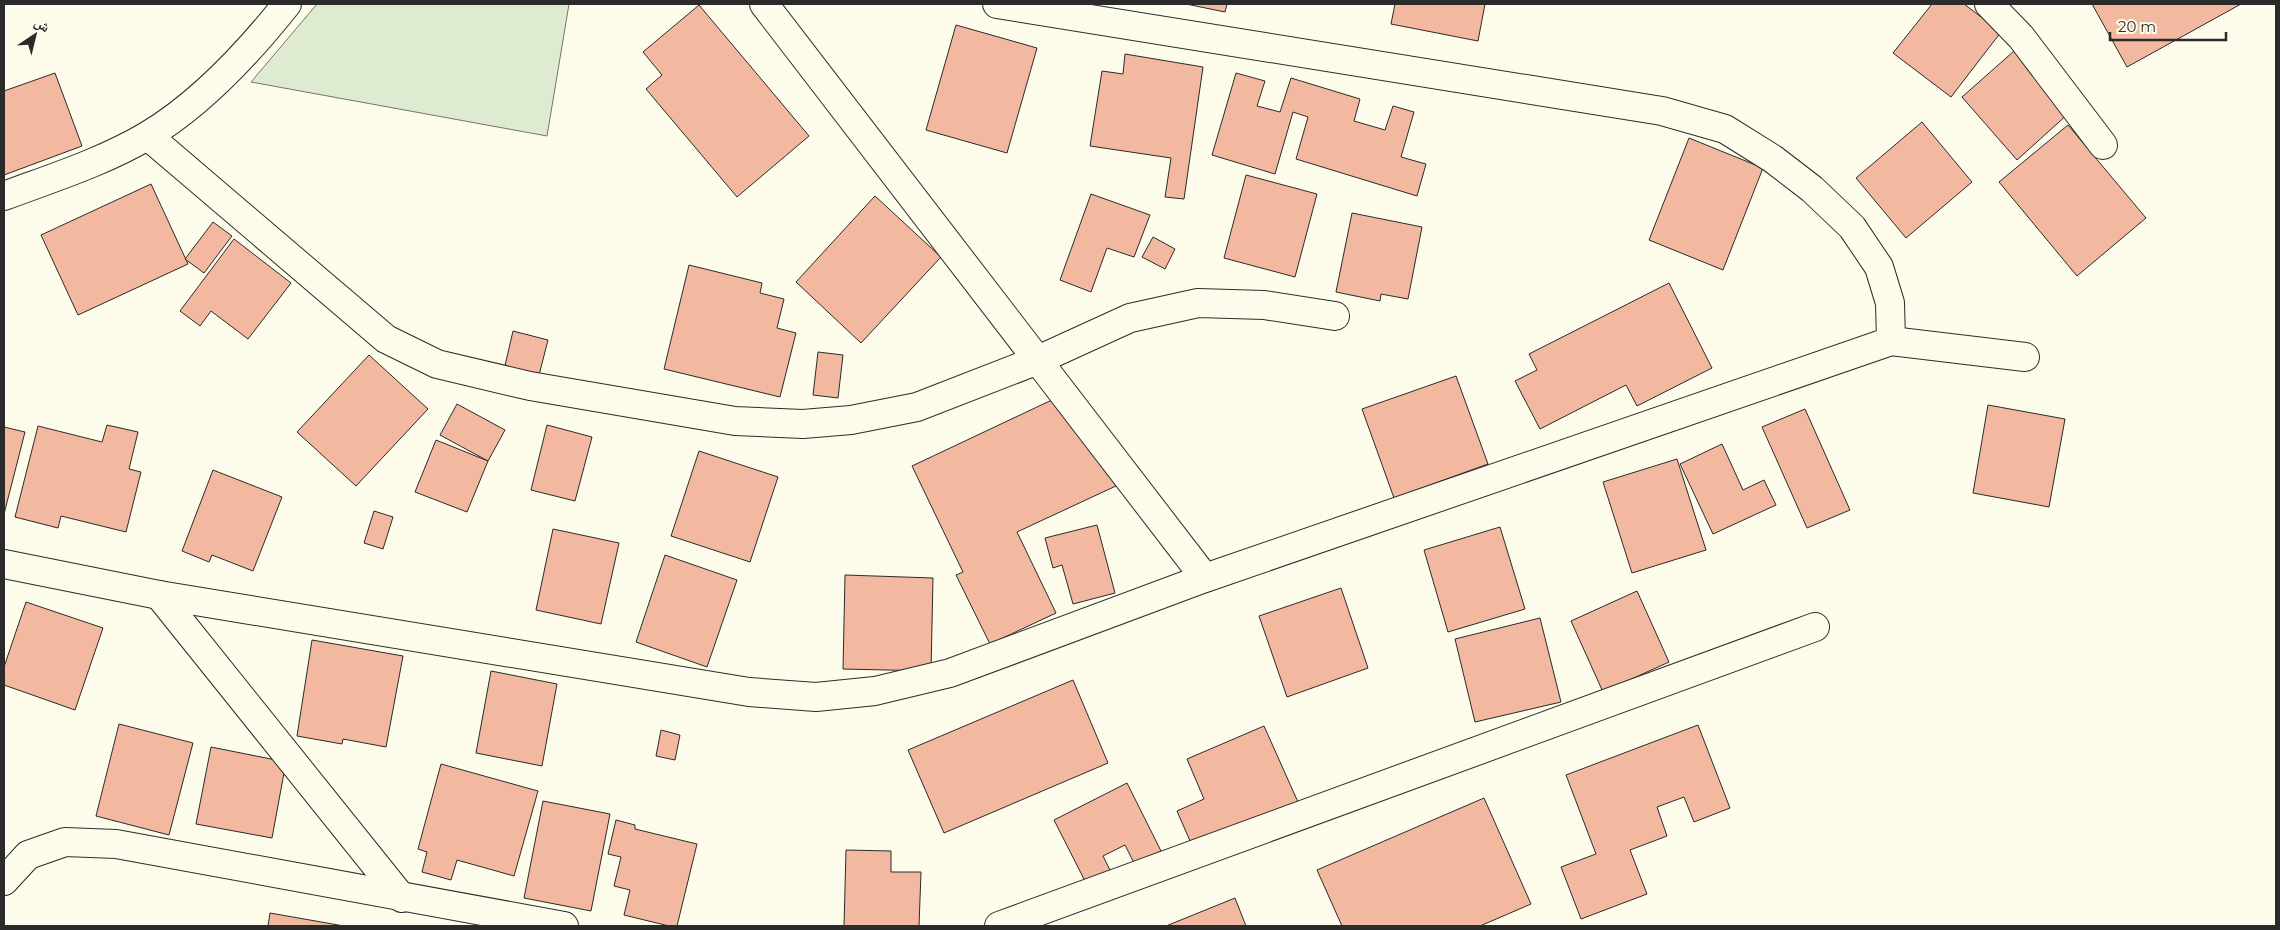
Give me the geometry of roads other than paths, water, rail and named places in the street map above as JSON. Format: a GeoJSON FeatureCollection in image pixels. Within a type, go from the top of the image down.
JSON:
{"type":"FeatureCollection","features":[{"type":"Feature","properties":{"kind":"street"},"geometry":{"type":"LineString","coordinates":[[4,196],[113,154],[148,136],[184,110],[216,82],[287,4]]}},
{"type":"Feature","properties":{"kind":"street"},"geometry":{"type":"LineString","coordinates":[[764,4],[1205,578]]}},
{"type":"Feature","properties":{"kind":"street"},"geometry":{"type":"LineString","coordinates":[[997,4],[1662,111],[1725,129],[1780,165],[1812,189],[1852,227],[1879,267],[1890,303],[1891,341]]}},
{"type":"Feature","properties":{"kind":"street"},"geometry":{"type":"LineString","coordinates":[[1989,4],[2021,37],[2103,145]]}},
{"type":"Feature","properties":{"kind":"street"},"geometry":{"type":"LineString","coordinates":[[148,136],[386,339],[437,364],[530,386],[735,421],[803,424],[851,420],[917,407],[1038,360],[1130,318],[1198,303],[1264,305],[1335,316]]}},
{"type":"Feature","properties":{"kind":"street"},"geometry":{"type":"LineString","coordinates":[[4,564],[160,595],[749,692],[816,697],[875,691],[950,673],[1205,578],[1891,341],[2025,357]]}},
{"type":"Feature","properties":{"kind":"street"},"geometry":{"type":"LineString","coordinates":[[160,595],[402,898]]}},
{"type":"Feature","properties":{"kind":"street"},"geometry":{"type":"LineString","coordinates":[[1000,926],[1815,627]]}},
{"type":"Feature","properties":{"kind":"street"},"geometry":{"type":"LineString","coordinates":[[4,881],[28,855],[65,842],[116,844],[402,898],[564,926]]}}]}
